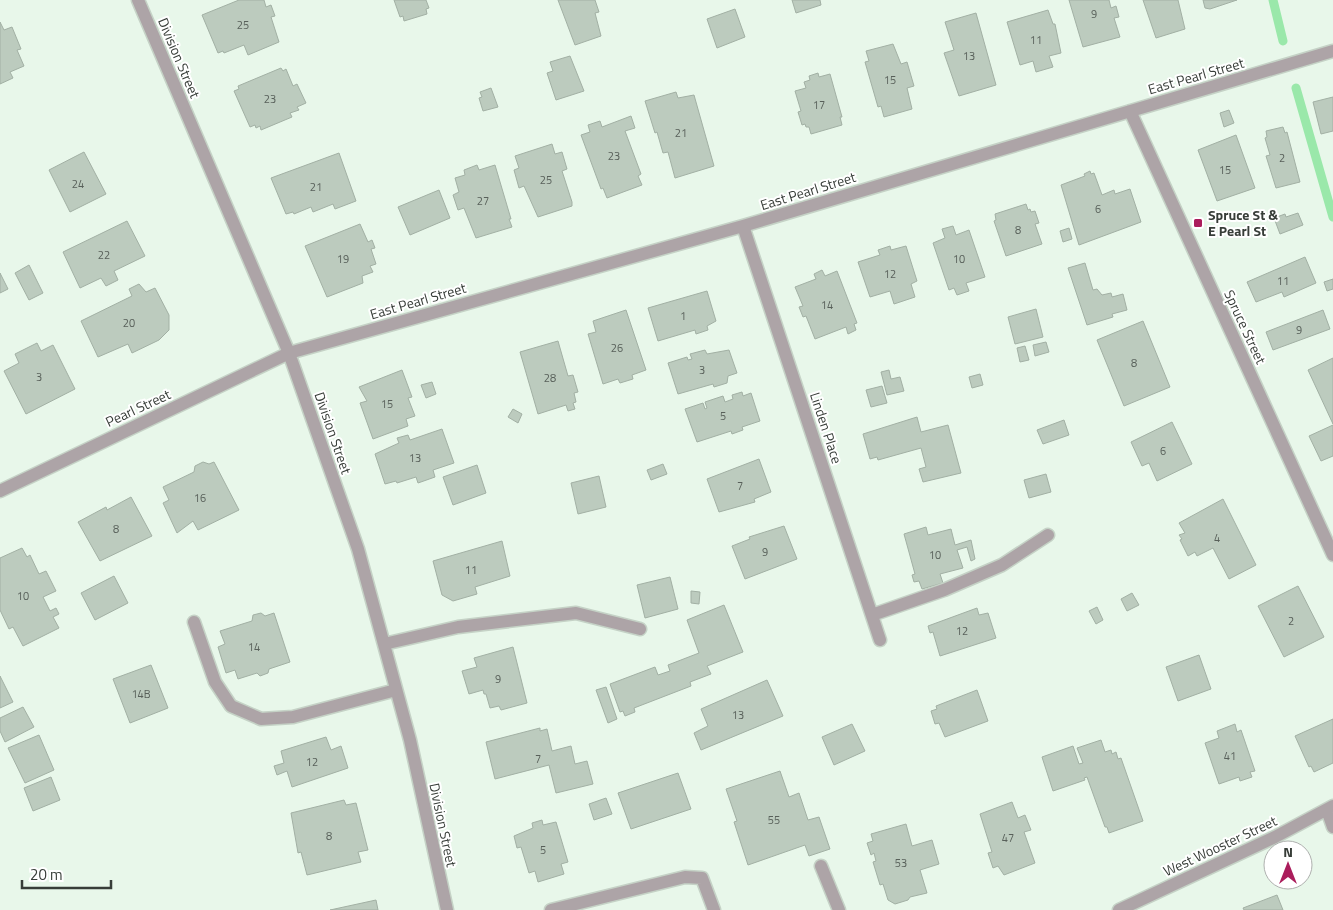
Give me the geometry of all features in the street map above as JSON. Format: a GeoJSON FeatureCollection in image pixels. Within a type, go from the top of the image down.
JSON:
{"type":"FeatureCollection","features":[{"type":"Feature","properties":{"kind":"street","name":"Division Street"},"geometry":{"type":"LineString","coordinates":[[138,0],[289,353],[358,549],[410,740],[444,896],[445,910]]}},
{"type":"Feature","properties":{"kind":"street","name":"East Pearl Street"},"geometry":{"type":"LineString","coordinates":[[289,353],[744,226],[1333,51]]}},
{"type":"Feature","properties":{"kind":"street","name":"Spruce Street"},"geometry":{"type":"LineString","coordinates":[[1130,111],[1333,555]]}},
{"type":"Feature","properties":{"kind":"street","name":"Linden Place"},"geometry":{"type":"LineString","coordinates":[[744,226],[880,640]]}},
{"type":"Feature","properties":{"kind":"street","name":"Pearl Street"},"geometry":{"type":"LineString","coordinates":[[0,491],[289,353]]}},
{"type":"Feature","properties":{"kind":"street"},"geometry":{"type":"LineString","coordinates":[[872,615],[944,590],[1002,565],[1048,536]]}},
{"type":"Feature","properties":{"kind":"street"},"geometry":{"type":"LineString","coordinates":[[384,644],[458,627],[576,613],[640,628]]}},
{"type":"Feature","properties":{"kind":"street"},"geometry":{"type":"LineString","coordinates":[[194,622],[215,682],[231,706],[261,719],[293,717],[396,690]]}},
{"type":"Feature","properties":{"kind":"street"},"geometry":{"type":"LineString","coordinates":[[1330,808],[1333,827]]}},
{"type":"Feature","properties":{"kind":"street","name":"West Wooster Street"},"geometry":{"type":"LineString","coordinates":[[1120,910],[1275,837],[1330,808]]}},
{"type":"Feature","properties":{"kind":"street"},"geometry":{"type":"LineString","coordinates":[[821,866],[839,910]]}},
{"type":"Feature","properties":{"kind":"street"},"geometry":{"type":"LineString","coordinates":[[550,910],[685,877],[702,878],[714,910]]}},
{"type":"Feature","properties":{"kind":"building"},"geometry":{"type":"Polygon","coordinates":[[[239,0],[264,0],[266,7],[271,5],[275,16],[271,17],[279,42],[248,55],[244,45],[224,53],[223,51],[218,53],[202,15],[239,0]]]}},
{"type":"Feature","properties":{"kind":"building"},"geometry":{"type":"Polygon","coordinates":[[[394,0],[426,0],[429,8],[426,9],[427,14],[404,21],[403,16],[400,17],[394,0]]]}},
{"type":"Feature","properties":{"kind":"building"},"geometry":{"type":"Polygon","coordinates":[[[558,0],[595,0],[599,12],[595,13],[601,36],[575,45],[558,0]]]}},
{"type":"Feature","properties":{"kind":"building"},"geometry":{"type":"Polygon","coordinates":[[[792,0],[820,0],[821,5],[796,13],[792,0]]]}},
{"type":"Feature","properties":{"kind":"building"},"geometry":{"type":"Polygon","coordinates":[[[1069,0],[1109,0],[1111,8],[1116,6],[1119,17],[1114,18],[1120,37],[1083,47],[1069,0]]]}},
{"type":"Feature","properties":{"kind":"building"},"geometry":{"type":"Polygon","coordinates":[[[1143,0],[1178,0],[1185,29],[1156,38],[1143,0]]]}},
{"type":"Feature","properties":{"kind":"building"},"geometry":{"type":"Polygon","coordinates":[[[1203,0],[1237,0],[1210,9],[1205,8],[1203,0]]]}},
{"type":"Feature","properties":{"kind":"building"},"geometry":{"type":"Polygon","coordinates":[[[735,9],[745,37],[717,48],[707,19],[735,9]]]}},
{"type":"Feature","properties":{"kind":"building"},"geometry":{"type":"Polygon","coordinates":[[[1048,10],[1053,24],[1055,24],[1061,53],[1049,56],[1053,67],[1036,72],[1033,61],[1020,65],[1007,22],[1048,10]]]}},
{"type":"Feature","properties":{"kind":"building"},"geometry":{"type":"Polygon","coordinates":[[[976,13],[996,85],[959,96],[944,53],[954,50],[945,22],[976,13]]]}},
{"type":"Feature","properties":{"kind":"building"},"geometry":{"type":"Polygon","coordinates":[[[0,22],[4,30],[12,27],[21,49],[17,50],[24,66],[10,72],[13,78],[0,84],[0,22]]]}},
{"type":"Feature","properties":{"kind":"building"},"geometry":{"type":"Polygon","coordinates":[[[893,44],[901,64],[907,62],[914,86],[907,88],[912,109],[884,117],[881,106],[878,107],[865,62],[869,61],[866,51],[893,44]]]}},
{"type":"Feature","properties":{"kind":"building"},"geometry":{"type":"Polygon","coordinates":[[[570,56],[584,91],[556,100],[547,73],[553,71],[550,62],[570,56]]]}},
{"type":"Feature","properties":{"kind":"building"},"geometry":{"type":"Polygon","coordinates":[[[281,68],[283,71],[286,69],[293,86],[297,84],[306,103],[297,107],[299,110],[290,113],[292,117],[261,130],[260,126],[256,128],[255,125],[250,127],[234,91],[239,89],[238,86],[281,68]]]}},
{"type":"Feature","properties":{"kind":"building"},"geometry":{"type":"Polygon","coordinates":[[[818,73],[819,77],[830,74],[842,117],[840,117],[842,125],[811,134],[809,127],[806,127],[805,124],[802,125],[798,112],[801,111],[795,91],[806,88],[804,82],[810,80],[809,76],[818,73]]]}},
{"type":"Feature","properties":{"kind":"building"},"geometry":{"type":"Polygon","coordinates":[[[491,88],[498,107],[483,111],[479,98],[482,97],[480,92],[491,88]]]}},
{"type":"Feature","properties":{"kind":"building"},"geometry":{"type":"Polygon","coordinates":[[[676,92],[678,98],[694,95],[714,166],[675,178],[668,152],[663,153],[645,101],[676,92]]]}},
{"type":"Feature","properties":{"kind":"building"},"geometry":{"type":"Polygon","coordinates":[[[1333,97],[1333,131],[1321,134],[1313,102],[1333,97]]]}},
{"type":"Feature","properties":{"kind":"building"},"geometry":{"type":"Polygon","coordinates":[[[1229,110],[1234,123],[1224,127],[1220,113],[1229,110]]]}},
{"type":"Feature","properties":{"kind":"building"},"geometry":{"type":"Polygon","coordinates":[[[631,116],[635,128],[625,131],[641,174],[638,176],[642,185],[607,198],[603,188],[601,189],[581,135],[590,132],[588,125],[600,121],[602,127],[631,116]]]}},
{"type":"Feature","properties":{"kind":"building"},"geometry":{"type":"Polygon","coordinates":[[[1283,127],[1285,133],[1287,132],[1300,182],[1276,188],[1266,156],[1270,155],[1265,138],[1267,137],[1266,131],[1283,127]]]}},
{"type":"Feature","properties":{"kind":"building"},"geometry":{"type":"Polygon","coordinates":[[[1236,135],[1255,188],[1217,201],[1198,150],[1236,135]]]}},
{"type":"Feature","properties":{"kind":"building"},"geometry":{"type":"Polygon","coordinates":[[[552,144],[555,154],[562,152],[567,169],[562,171],[572,206],[538,217],[524,186],[519,188],[514,170],[519,168],[515,156],[552,144]]]}},
{"type":"Feature","properties":{"kind":"building"},"geometry":{"type":"Polygon","coordinates":[[[84,152],[106,194],[70,212],[49,170],[84,152]]]}},
{"type":"Feature","properties":{"kind":"building"},"geometry":{"type":"Polygon","coordinates":[[[339,153],[356,201],[335,209],[333,204],[313,212],[311,207],[294,214],[293,212],[286,214],[271,178],[339,153]]]}},
{"type":"Feature","properties":{"kind":"building"},"geometry":{"type":"Polygon","coordinates":[[[477,165],[479,170],[495,165],[512,227],[476,238],[464,208],[458,210],[453,195],[459,192],[455,178],[465,175],[464,170],[477,165]]]}},
{"type":"Feature","properties":{"kind":"building"},"geometry":{"type":"Polygon","coordinates":[[[1090,171],[1091,174],[1094,173],[1102,195],[1114,190],[1115,194],[1130,189],[1141,222],[1079,245],[1061,185],[1085,176],[1084,174],[1090,171]]]}},
{"type":"Feature","properties":{"kind":"building"},"geometry":{"type":"Polygon","coordinates":[[[439,190],[450,218],[410,235],[398,207],[439,190]]]}},
{"type":"Feature","properties":{"kind":"building"},"geometry":{"type":"Polygon","coordinates":[[[1026,204],[1028,210],[1030,209],[1031,212],[1035,211],[1039,223],[1035,224],[1042,244],[1006,256],[994,221],[996,220],[995,214],[1026,204]]]}},
{"type":"Feature","properties":{"kind":"building"},"geometry":{"type":"Polygon","coordinates":[[[1298,213],[1303,225],[1280,234],[1274,218],[1285,214],[1286,217],[1298,213]]]}},
{"type":"Feature","properties":{"kind":"building"},"geometry":{"type":"Polygon","coordinates":[[[127,221],[145,256],[114,271],[118,280],[106,286],[101,278],[80,288],[63,252],[127,221]]]}},
{"type":"Feature","properties":{"kind":"building"},"geometry":{"type":"Polygon","coordinates":[[[360,224],[368,242],[372,240],[375,248],[371,249],[376,264],[370,266],[373,272],[362,276],[363,283],[327,297],[305,246],[360,224]]]}},
{"type":"Feature","properties":{"kind":"building"},"geometry":{"type":"Polygon","coordinates":[[[953,226],[956,235],[969,230],[985,277],[966,283],[969,291],[957,295],[954,288],[949,290],[933,243],[945,238],[942,229],[953,226]]]}},
{"type":"Feature","properties":{"kind":"building"},"geometry":{"type":"Polygon","coordinates":[[[1069,228],[1072,239],[1063,242],[1060,231],[1069,228]]]}},
{"type":"Feature","properties":{"kind":"building"},"geometry":{"type":"Polygon","coordinates":[[[890,246],[891,250],[906,246],[917,281],[911,284],[915,297],[894,304],[890,291],[870,297],[858,262],[880,255],[878,250],[890,246]]]}},
{"type":"Feature","properties":{"kind":"building"},"geometry":{"type":"Polygon","coordinates":[[[1305,257],[1316,283],[1284,297],[1282,292],[1256,302],[1247,282],[1305,257]]]}},
{"type":"Feature","properties":{"kind":"building"},"geometry":{"type":"Polygon","coordinates":[[[1085,263],[1093,290],[1097,289],[1102,295],[1111,293],[1112,297],[1123,294],[1127,310],[1112,314],[1113,317],[1087,325],[1068,268],[1085,263]]]}},
{"type":"Feature","properties":{"kind":"building"},"geometry":{"type":"Polygon","coordinates":[[[29,265],[43,293],[29,300],[15,273],[29,265]]]}},
{"type":"Feature","properties":{"kind":"building"},"geometry":{"type":"Polygon","coordinates":[[[822,270],[825,276],[837,271],[857,323],[854,324],[856,330],[848,334],[846,327],[815,339],[806,316],[803,317],[799,307],[803,306],[795,287],[816,279],[814,274],[822,270]]]}},
{"type":"Feature","properties":{"kind":"building"},"geometry":{"type":"Polygon","coordinates":[[[0,273],[8,289],[0,293],[0,273]]]}},
{"type":"Feature","properties":{"kind":"building"},"geometry":{"type":"Polygon","coordinates":[[[1333,279],[1333,289],[1327,291],[1324,282],[1333,279]]]}},
{"type":"Feature","properties":{"kind":"building"},"geometry":{"type":"Polygon","coordinates":[[[139,284],[146,292],[155,288],[169,315],[169,330],[159,340],[132,353],[128,344],[98,357],[81,321],[132,296],[129,289],[139,284]]]}},
{"type":"Feature","properties":{"kind":"building"},"geometry":{"type":"Polygon","coordinates":[[[707,291],[716,321],[707,326],[708,330],[696,334],[695,330],[658,341],[648,308],[707,291]]]}},
{"type":"Feature","properties":{"kind":"building"},"geometry":{"type":"Polygon","coordinates":[[[1036,309],[1043,337],[1015,344],[1008,317],[1036,309]]]}},
{"type":"Feature","properties":{"kind":"building"},"geometry":{"type":"Polygon","coordinates":[[[626,310],[646,370],[632,375],[633,379],[620,383],[618,379],[603,384],[588,334],[596,332],[593,321],[626,310]]]}},
{"type":"Feature","properties":{"kind":"building"},"geometry":{"type":"Polygon","coordinates":[[[1323,310],[1330,329],[1273,350],[1266,332],[1323,310]]]}},
{"type":"Feature","properties":{"kind":"building"},"geometry":{"type":"Polygon","coordinates":[[[1143,321],[1170,387],[1124,406],[1097,340],[1143,321]]]}},
{"type":"Feature","properties":{"kind":"building"},"geometry":{"type":"Polygon","coordinates":[[[558,341],[568,376],[573,375],[578,392],[574,393],[576,402],[573,403],[575,409],[568,411],[566,405],[538,414],[520,352],[558,341]]]}},
{"type":"Feature","properties":{"kind":"building"},"geometry":{"type":"Polygon","coordinates":[[[1046,342],[1049,352],[1035,356],[1033,345],[1046,342]]]}},
{"type":"Feature","properties":{"kind":"building"},"geometry":{"type":"Polygon","coordinates":[[[37,343],[41,351],[53,345],[75,389],[26,414],[4,371],[19,363],[15,354],[37,343]]]}},
{"type":"Feature","properties":{"kind":"building"},"geometry":{"type":"Polygon","coordinates":[[[1025,346],[1029,360],[1020,362],[1017,348],[1025,346]]]}},
{"type":"Feature","properties":{"kind":"building"},"geometry":{"type":"Polygon","coordinates":[[[705,350],[707,354],[729,350],[737,373],[728,376],[727,383],[714,387],[713,384],[678,394],[668,363],[687,357],[688,360],[692,359],[690,354],[705,350]]]}},
{"type":"Feature","properties":{"kind":"building"},"geometry":{"type":"Polygon","coordinates":[[[1333,358],[1333,424],[1308,370],[1333,358]]]}},
{"type":"Feature","properties":{"kind":"building"},"geometry":{"type":"Polygon","coordinates":[[[402,370],[412,397],[408,398],[415,416],[406,419],[408,426],[373,439],[360,403],[367,401],[359,387],[402,370]]]}},
{"type":"Feature","properties":{"kind":"building"},"geometry":{"type":"Polygon","coordinates":[[[889,370],[891,379],[900,377],[904,391],[887,395],[881,372],[889,370]]]}},
{"type":"Feature","properties":{"kind":"building"},"geometry":{"type":"Polygon","coordinates":[[[980,374],[983,385],[972,388],[969,377],[980,374]]]}},
{"type":"Feature","properties":{"kind":"building"},"geometry":{"type":"Polygon","coordinates":[[[432,382],[436,394],[426,398],[421,385],[432,382]]]}},
{"type":"Feature","properties":{"kind":"building"},"geometry":{"type":"Polygon","coordinates":[[[882,386],[887,403],[871,407],[866,390],[882,386]]]}},
{"type":"Feature","properties":{"kind":"building"},"geometry":{"type":"Polygon","coordinates":[[[742,392],[743,396],[751,393],[760,421],[742,427],[743,430],[732,434],[731,431],[697,442],[685,409],[703,403],[705,409],[707,408],[705,402],[723,396],[725,402],[733,399],[732,395],[742,392]]]}},
{"type":"Feature","properties":{"kind":"building"},"geometry":{"type":"Polygon","coordinates":[[[513,409],[522,414],[518,423],[508,417],[513,409]]]}},
{"type":"Feature","properties":{"kind":"building"},"geometry":{"type":"Polygon","coordinates":[[[917,417],[921,432],[948,425],[961,473],[923,482],[919,469],[926,467],[921,448],[878,460],[877,457],[870,459],[863,434],[917,417]]]}},
{"type":"Feature","properties":{"kind":"building"},"geometry":{"type":"Polygon","coordinates":[[[1064,420],[1069,435],[1043,444],[1037,430],[1064,420]]]}},
{"type":"Feature","properties":{"kind":"building"},"geometry":{"type":"Polygon","coordinates":[[[1172,422],[1192,464],[1157,481],[1149,463],[1142,466],[1131,442],[1172,422]]]}},
{"type":"Feature","properties":{"kind":"building"},"geometry":{"type":"Polygon","coordinates":[[[1333,425],[1333,456],[1321,461],[1309,436],[1333,425]]]}},
{"type":"Feature","properties":{"kind":"building"},"geometry":{"type":"Polygon","coordinates":[[[442,429],[454,463],[433,470],[435,477],[418,483],[416,477],[397,483],[396,481],[385,484],[375,454],[399,443],[397,438],[408,435],[410,440],[442,429]]]}},
{"type":"Feature","properties":{"kind":"building"},"geometry":{"type":"Polygon","coordinates":[[[759,459],[771,492],[754,499],[755,502],[719,512],[707,479],[759,459]]]}},
{"type":"Feature","properties":{"kind":"building"},"geometry":{"type":"Polygon","coordinates":[[[203,462],[209,464],[214,462],[239,510],[198,530],[193,521],[177,533],[163,503],[169,500],[163,487],[194,472],[195,466],[203,462]]]}},
{"type":"Feature","properties":{"kind":"building"},"geometry":{"type":"Polygon","coordinates":[[[663,464],[667,474],[651,480],[647,470],[663,464]]]}},
{"type":"Feature","properties":{"kind":"building"},"geometry":{"type":"Polygon","coordinates":[[[477,465],[486,493],[453,505],[443,477],[477,465]]]}},
{"type":"Feature","properties":{"kind":"building"},"geometry":{"type":"Polygon","coordinates":[[[1046,474],[1051,492],[1029,498],[1024,480],[1046,474]]]}},
{"type":"Feature","properties":{"kind":"building"},"geometry":{"type":"Polygon","coordinates":[[[599,476],[606,507],[578,514],[571,483],[599,476]]]}},
{"type":"Feature","properties":{"kind":"building"},"geometry":{"type":"Polygon","coordinates":[[[131,497],[152,536],[100,561],[78,522],[106,507],[107,510],[131,497]]]}},
{"type":"Feature","properties":{"kind":"building"},"geometry":{"type":"Polygon","coordinates":[[[1223,499],[1256,565],[1229,579],[1213,548],[1197,556],[1195,552],[1188,556],[1179,535],[1185,533],[1179,523],[1223,499]]]}},
{"type":"Feature","properties":{"kind":"building"},"geometry":{"type":"Polygon","coordinates":[[[784,526],[797,559],[745,579],[732,546],[750,539],[749,537],[784,526]]]}},
{"type":"Feature","properties":{"kind":"building"},"geometry":{"type":"Polygon","coordinates":[[[926,527],[928,535],[951,529],[955,545],[971,540],[975,559],[971,561],[967,547],[957,550],[963,568],[940,574],[943,583],[922,589],[919,581],[914,582],[912,575],[915,574],[904,534],[926,527]]]}},
{"type":"Feature","properties":{"kind":"building"},"geometry":{"type":"Polygon","coordinates":[[[502,541],[510,576],[475,587],[477,594],[453,601],[442,595],[433,561],[502,541]]]}},
{"type":"Feature","properties":{"kind":"building"},"geometry":{"type":"Polygon","coordinates":[[[22,548],[27,557],[30,555],[39,574],[46,571],[56,591],[43,597],[50,611],[56,608],[59,614],[53,617],[59,628],[23,646],[13,627],[9,629],[0,610],[0,558],[22,548]]]}},
{"type":"Feature","properties":{"kind":"building"},"geometry":{"type":"Polygon","coordinates":[[[114,576],[128,603],[95,620],[81,593],[114,576]]]}},
{"type":"Feature","properties":{"kind":"building"},"geometry":{"type":"Polygon","coordinates":[[[670,577],[678,609],[645,618],[637,585],[670,577]]]}},
{"type":"Feature","properties":{"kind":"building"},"geometry":{"type":"Polygon","coordinates":[[[1298,586],[1324,637],[1284,657],[1258,606],[1298,586]]]}},
{"type":"Feature","properties":{"kind":"building"},"geometry":{"type":"Polygon","coordinates":[[[691,591],[700,592],[699,604],[691,603],[691,591]]]}},
{"type":"Feature","properties":{"kind":"building"},"geometry":{"type":"Polygon","coordinates":[[[1132,593],[1139,605],[1127,611],[1121,599],[1132,593]]]}},
{"type":"Feature","properties":{"kind":"building"},"geometry":{"type":"Polygon","coordinates":[[[724,605],[743,652],[707,666],[711,674],[690,682],[691,686],[634,708],[635,712],[625,716],[623,711],[620,712],[610,684],[655,667],[658,675],[670,671],[668,665],[699,653],[687,620],[724,605]]]}},
{"type":"Feature","properties":{"kind":"building"},"geometry":{"type":"Polygon","coordinates":[[[1097,607],[1103,620],[1096,624],[1089,611],[1097,607]]]}},
{"type":"Feature","properties":{"kind":"building"},"geometry":{"type":"Polygon","coordinates":[[[977,608],[979,615],[988,613],[996,638],[940,656],[933,632],[930,633],[928,626],[977,608]]]}},
{"type":"Feature","properties":{"kind":"building"},"geometry":{"type":"Polygon","coordinates":[[[261,613],[265,616],[274,613],[290,662],[269,669],[268,673],[260,676],[257,673],[238,679],[235,670],[226,673],[218,647],[225,644],[220,631],[252,621],[253,615],[261,613]]]}},
{"type":"Feature","properties":{"kind":"building"},"geometry":{"type":"Polygon","coordinates":[[[513,647],[527,703],[501,710],[499,706],[490,708],[483,690],[469,694],[462,671],[477,667],[474,658],[513,647]]]}},
{"type":"Feature","properties":{"kind":"building"},"geometry":{"type":"Polygon","coordinates":[[[1199,655],[1211,689],[1178,701],[1166,667],[1199,655]]]}},
{"type":"Feature","properties":{"kind":"building"},"geometry":{"type":"Polygon","coordinates":[[[151,665],[168,708],[130,723],[113,679],[151,665]]]}},
{"type":"Feature","properties":{"kind":"building"},"geometry":{"type":"Polygon","coordinates":[[[0,676],[13,702],[0,708],[0,676]]]}},
{"type":"Feature","properties":{"kind":"building"},"geometry":{"type":"Polygon","coordinates":[[[767,680],[783,716],[701,750],[694,733],[708,726],[701,709],[767,680]]]}},
{"type":"Feature","properties":{"kind":"building"},"geometry":{"type":"Polygon","coordinates":[[[606,687],[617,719],[608,723],[596,690],[606,687]]]}},
{"type":"Feature","properties":{"kind":"building"},"geometry":{"type":"Polygon","coordinates":[[[977,690],[988,721],[945,737],[939,723],[935,724],[931,711],[937,709],[936,706],[977,690]]]}},
{"type":"Feature","properties":{"kind":"building"},"geometry":{"type":"Polygon","coordinates":[[[23,707],[34,727],[5,742],[0,731],[0,718],[23,707]]]}},
{"type":"Feature","properties":{"kind":"building"},"geometry":{"type":"Polygon","coordinates":[[[1333,719],[1333,763],[1314,772],[1311,766],[1309,767],[1295,736],[1333,719]]]}},
{"type":"Feature","properties":{"kind":"building"},"geometry":{"type":"Polygon","coordinates":[[[852,724],[865,751],[834,765],[822,737],[852,724]]]}},
{"type":"Feature","properties":{"kind":"building"},"geometry":{"type":"Polygon","coordinates":[[[1235,724],[1237,732],[1241,730],[1255,771],[1250,772],[1252,777],[1240,781],[1239,777],[1219,784],[1205,743],[1219,738],[1217,731],[1235,724]]]}},
{"type":"Feature","properties":{"kind":"building"},"geometry":{"type":"Polygon","coordinates":[[[540,728],[540,731],[547,729],[552,751],[571,746],[575,764],[587,761],[593,784],[556,793],[549,765],[495,779],[486,742],[540,728]]]}},
{"type":"Feature","properties":{"kind":"building"},"geometry":{"type":"Polygon","coordinates":[[[39,735],[54,770],[25,783],[8,748],[39,735]]]}},
{"type":"Feature","properties":{"kind":"building"},"geometry":{"type":"Polygon","coordinates":[[[326,737],[331,750],[341,746],[348,768],[292,787],[287,771],[277,775],[274,766],[284,763],[281,751],[326,737]]]}},
{"type":"Feature","properties":{"kind":"building"},"geometry":{"type":"Polygon","coordinates":[[[1101,740],[1105,752],[1111,750],[1112,754],[1116,752],[1118,759],[1121,758],[1143,821],[1109,833],[1107,827],[1105,827],[1087,777],[1084,778],[1085,780],[1053,791],[1042,757],[1073,746],[1079,764],[1083,763],[1077,748],[1101,740]]]}},
{"type":"Feature","properties":{"kind":"building"},"geometry":{"type":"Polygon","coordinates":[[[780,771],[789,797],[799,793],[808,820],[819,817],[830,849],[809,856],[805,845],[748,865],[734,822],[737,821],[726,789],[780,771]]]}},
{"type":"Feature","properties":{"kind":"building"},"geometry":{"type":"Polygon","coordinates":[[[678,773],[691,809],[631,829],[618,793],[678,773]]]}},
{"type":"Feature","properties":{"kind":"building"},"geometry":{"type":"Polygon","coordinates":[[[51,777],[60,800],[33,811],[24,788],[51,777]]]}},
{"type":"Feature","properties":{"kind":"building"},"geometry":{"type":"Polygon","coordinates":[[[606,798],[612,814],[594,820],[589,804],[606,798]]]}},
{"type":"Feature","properties":{"kind":"building"},"geometry":{"type":"Polygon","coordinates":[[[344,800],[346,805],[356,803],[368,850],[358,852],[361,862],[307,875],[301,852],[298,853],[291,813],[344,800]]]}},
{"type":"Feature","properties":{"kind":"building"},"geometry":{"type":"Polygon","coordinates":[[[1012,802],[1018,818],[1025,815],[1031,830],[1024,832],[1035,863],[1004,875],[998,866],[993,868],[988,853],[992,852],[980,814],[1012,802]]]}},
{"type":"Feature","properties":{"kind":"building"},"geometry":{"type":"Polygon","coordinates":[[[542,820],[543,825],[556,822],[568,862],[561,864],[564,874],[538,882],[535,871],[529,873],[521,847],[517,848],[514,836],[533,828],[532,823],[542,820]]]}},
{"type":"Feature","properties":{"kind":"building"},"geometry":{"type":"Polygon","coordinates":[[[906,824],[912,846],[932,840],[939,864],[920,870],[927,893],[910,897],[908,900],[895,904],[888,900],[883,884],[880,885],[873,862],[876,861],[874,853],[871,855],[867,843],[873,841],[871,834],[906,824]]]}},
{"type":"Feature","properties":{"kind":"building"},"geometry":{"type":"Polygon","coordinates":[[[1277,895],[1283,910],[1244,910],[1243,908],[1277,895]]]}},
{"type":"Feature","properties":{"kind":"building"},"geometry":{"type":"Polygon","coordinates":[[[376,900],[378,910],[330,910],[376,900]]]}},
{"type":"Feature","properties":{"kind":"waterway"},"geometry":{"type":"LineString","coordinates":[[1273,0],[1283,41]]}},
{"type":"Feature","properties":{"kind":"waterway"},"geometry":{"type":"LineString","coordinates":[[1296,88],[1333,217]]}},
{"type":"Feature","properties":{"kind":"place","name":"Spruce St & E Pearl St"},"geometry":{"type":"Point","coordinates":[1198,223]}}]}
